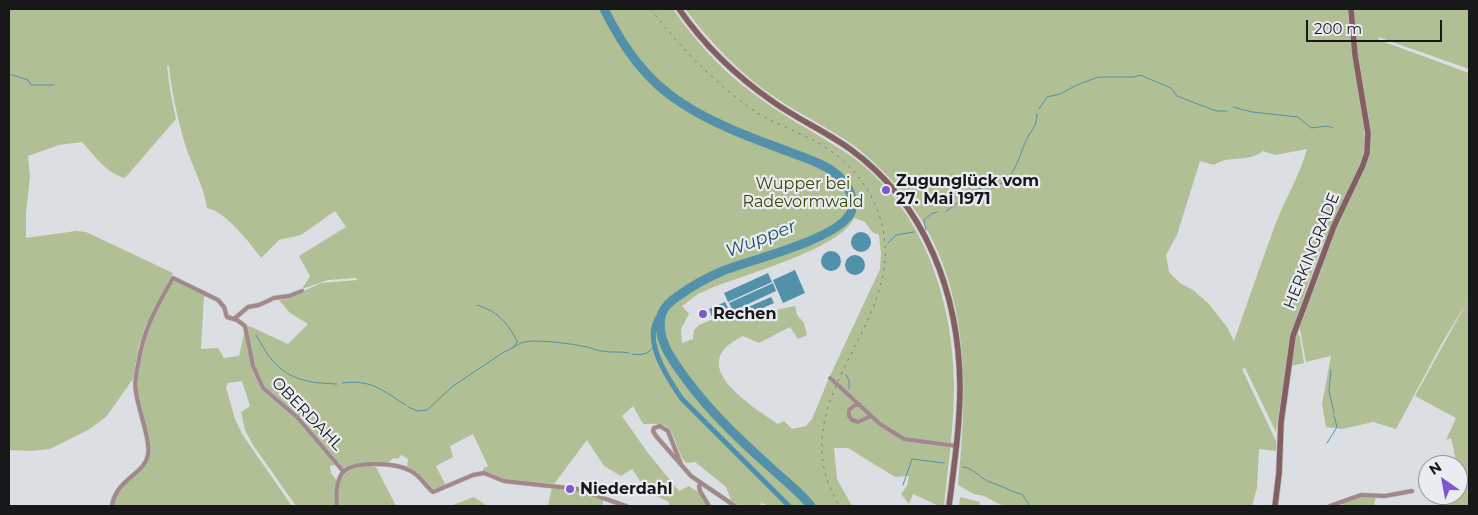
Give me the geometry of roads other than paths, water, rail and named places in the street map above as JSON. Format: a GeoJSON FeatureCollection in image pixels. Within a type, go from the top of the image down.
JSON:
{"type":"FeatureCollection","features":[{"type":"Feature","properties":{"kind":"main road"},"geometry":{"type":"LineString","coordinates":[[679,9],[708,45],[748,83],[780,106],[849,148],[876,170],[894,189],[916,220],[931,248],[941,273],[955,327],[960,386],[957,446],[949,506]]}},
{"type":"Feature","properties":{"kind":"main road","name":"HERKINGRADE"},"geometry":{"type":"LineString","coordinates":[[1275,506],[1279,472],[1280,432],[1293,336],[1334,226],[1368,153],[1368,133],[1355,55],[1351,9]]}},
{"type":"Feature","properties":{"kind":"street","name":"OBERDAHL"},"geometry":{"type":"LineString","coordinates":[[112,506],[115,493],[148,458],[149,448],[136,393],[135,380],[146,330],[152,315],[173,278],[218,300],[224,307],[227,317],[243,324],[247,330],[253,366],[262,386],[296,417],[344,472]]}},
{"type":"Feature","properties":{"kind":"street"},"geometry":{"type":"LineString","coordinates":[[234,319],[248,307],[302,291]]}},
{"type":"Feature","properties":{"kind":"street"},"geometry":{"type":"LineString","coordinates":[[830,378],[871,416],[904,440],[957,446]]}},
{"type":"Feature","properties":{"kind":"street"},"geometry":{"type":"LineString","coordinates":[[860,405],[850,408],[850,418],[858,422],[871,416]]}},
{"type":"Feature","properties":{"kind":"street"},"geometry":{"type":"LineString","coordinates":[[681,464],[667,430],[660,426],[654,428],[653,431],[656,436],[687,472],[701,484],[735,506]]}},
{"type":"Feature","properties":{"kind":"street"},"geometry":{"type":"LineString","coordinates":[[337,506],[338,482],[344,472],[354,466],[363,465],[397,466],[407,469],[418,476],[432,492],[473,475],[484,473],[504,481],[577,488],[626,506]]}},
{"type":"Feature","properties":{"kind":"street"},"geometry":{"type":"LineString","coordinates":[[701,484],[699,486],[700,491],[709,506]]}},
{"type":"Feature","properties":{"kind":"street"},"geometry":{"type":"LineString","coordinates":[[1330,506],[1361,495],[1385,496],[1412,491]]}},
{"type":"Feature","properties":{"kind":"water"},"geometry":{"type":"Polygon","coordinates":[[[861,232],[868,235],[871,242],[868,249],[861,252],[854,249],[851,242],[854,235],[861,232]]]}},
{"type":"Feature","properties":{"kind":"water"},"geometry":{"type":"Polygon","coordinates":[[[831,251],[838,254],[841,261],[838,268],[831,271],[824,268],[821,261],[824,254],[831,251]]]}},
{"type":"Feature","properties":{"kind":"water"},"geometry":{"type":"Polygon","coordinates":[[[855,255],[862,258],[865,265],[862,272],[855,275],[848,272],[845,265],[848,258],[855,255]]]}},
{"type":"Feature","properties":{"kind":"water"},"geometry":{"type":"Polygon","coordinates":[[[795,270],[805,293],[783,303],[773,280],[795,270]]]}},
{"type":"Feature","properties":{"kind":"water"},"geometry":{"type":"Polygon","coordinates":[[[768,273],[772,282],[728,302],[724,293],[768,273]]]}},
{"type":"Feature","properties":{"kind":"water"},"geometry":{"type":"Polygon","coordinates":[[[773,283],[776,291],[733,311],[729,303],[773,283]]]}},
{"type":"Feature","properties":{"kind":"water"},"geometry":{"type":"Polygon","coordinates":[[[771,297],[774,303],[749,314],[746,308],[771,297]]]}},
{"type":"Feature","properties":{"kind":"water"},"geometry":{"type":"Polygon","coordinates":[[[725,302],[729,310],[712,317],[709,309],[725,302]]]}},
{"type":"Feature","properties":{"kind":"waterway","name":"Wupper"},"geometry":{"type":"LineString","coordinates":[[604,9],[619,37],[637,62],[670,95],[694,111],[718,123],[825,166],[834,172],[850,191],[852,210],[849,216],[837,226],[808,242],[725,270],[700,282],[673,299],[662,313],[660,322],[666,349],[695,391],[737,436],[811,506]]}},
{"type":"Feature","properties":{"kind":"waterway"},"geometry":{"type":"LineString","coordinates":[[9,74],[28,80],[31,85],[54,85]]}},
{"type":"Feature","properties":{"kind":"waterway"},"geometry":{"type":"LineString","coordinates":[[1039,109],[1047,97],[1060,94],[1098,77],[1134,77],[1140,75],[1171,88],[1177,96],[1216,111],[1227,111]]}},
{"type":"Feature","properties":{"kind":"waterway"},"geometry":{"type":"LineString","coordinates":[[1233,107],[1252,112],[1298,117],[1311,128],[1327,126],[1333,128]]}},
{"type":"Feature","properties":{"kind":"waterway"},"geometry":{"type":"LineString","coordinates":[[946,211],[979,188],[993,188],[1008,178],[1035,125],[1037,114]]}},
{"type":"Feature","properties":{"kind":"waterway"},"geometry":{"type":"LineString","coordinates":[[926,230],[924,220],[937,212]]}},
{"type":"Feature","properties":{"kind":"waterway"},"geometry":{"type":"LineString","coordinates":[[888,243],[896,235],[914,232]]}},
{"type":"Feature","properties":{"kind":"waterway"},"geometry":{"type":"LineString","coordinates":[[477,305],[490,310],[505,322],[517,342],[513,348]]}},
{"type":"Feature","properties":{"kind":"waterway"},"geometry":{"type":"LineString","coordinates":[[663,311],[656,321],[653,332],[654,344],[663,368],[676,390],[682,399],[789,506]]}},
{"type":"Feature","properties":{"kind":"waterway"},"geometry":{"type":"LineString","coordinates":[[256,335],[270,358],[287,373],[310,382],[337,384]]}},
{"type":"Feature","properties":{"kind":"waterway"},"geometry":{"type":"LineString","coordinates":[[408,407],[417,411],[427,410],[453,386],[521,343],[535,341],[554,342],[589,347],[600,351],[629,353]]}},
{"type":"Feature","properties":{"kind":"waterway"},"geometry":{"type":"LineString","coordinates":[[632,354],[645,354],[655,345]]}},
{"type":"Feature","properties":{"kind":"waterway"},"geometry":{"type":"LineString","coordinates":[[1331,370],[1329,391],[1334,413]]}},
{"type":"Feature","properties":{"kind":"waterway"},"geometry":{"type":"LineString","coordinates":[[846,375],[849,380],[849,389]]}},
{"type":"Feature","properties":{"kind":"waterway"},"geometry":{"type":"LineString","coordinates":[[342,383],[369,384],[383,390],[406,405]]}},
{"type":"Feature","properties":{"kind":"waterway"},"geometry":{"type":"LineString","coordinates":[[1327,443],[1337,427],[1334,416]]}},
{"type":"Feature","properties":{"kind":"waterway"},"geometry":{"type":"LineString","coordinates":[[903,485],[912,459],[944,463]]}},
{"type":"Feature","properties":{"kind":"waterway"},"geometry":{"type":"LineString","coordinates":[[963,467],[972,470],[989,482],[1022,494],[1030,506]]}},
{"type":"Feature","properties":{"kind":"railway"},"geometry":{"type":"LineString","coordinates":[[651,9],[686,51],[727,90],[756,112],[817,142],[837,156],[862,181],[874,202],[885,239],[883,273],[874,306],[830,400],[823,433],[825,473],[839,506]]}},
{"type":"Feature","properties":{"kind":"place","name":"Zugunglück vom 27. Mai 1971"},"geometry":{"type":"Point","coordinates":[886,190]}},
{"type":"Feature","properties":{"kind":"place","name":"Rechen"},"geometry":{"type":"Point","coordinates":[703,314]}},
{"type":"Feature","properties":{"kind":"place","name":"Niederdahl"},"geometry":{"type":"Point","coordinates":[570,489]}},
{"type":"Feature","properties":{"kind":"park label","name":"Wupper bei Radevormwald"},"geometry":{"type":"Point","coordinates":[803,193]}}]}
